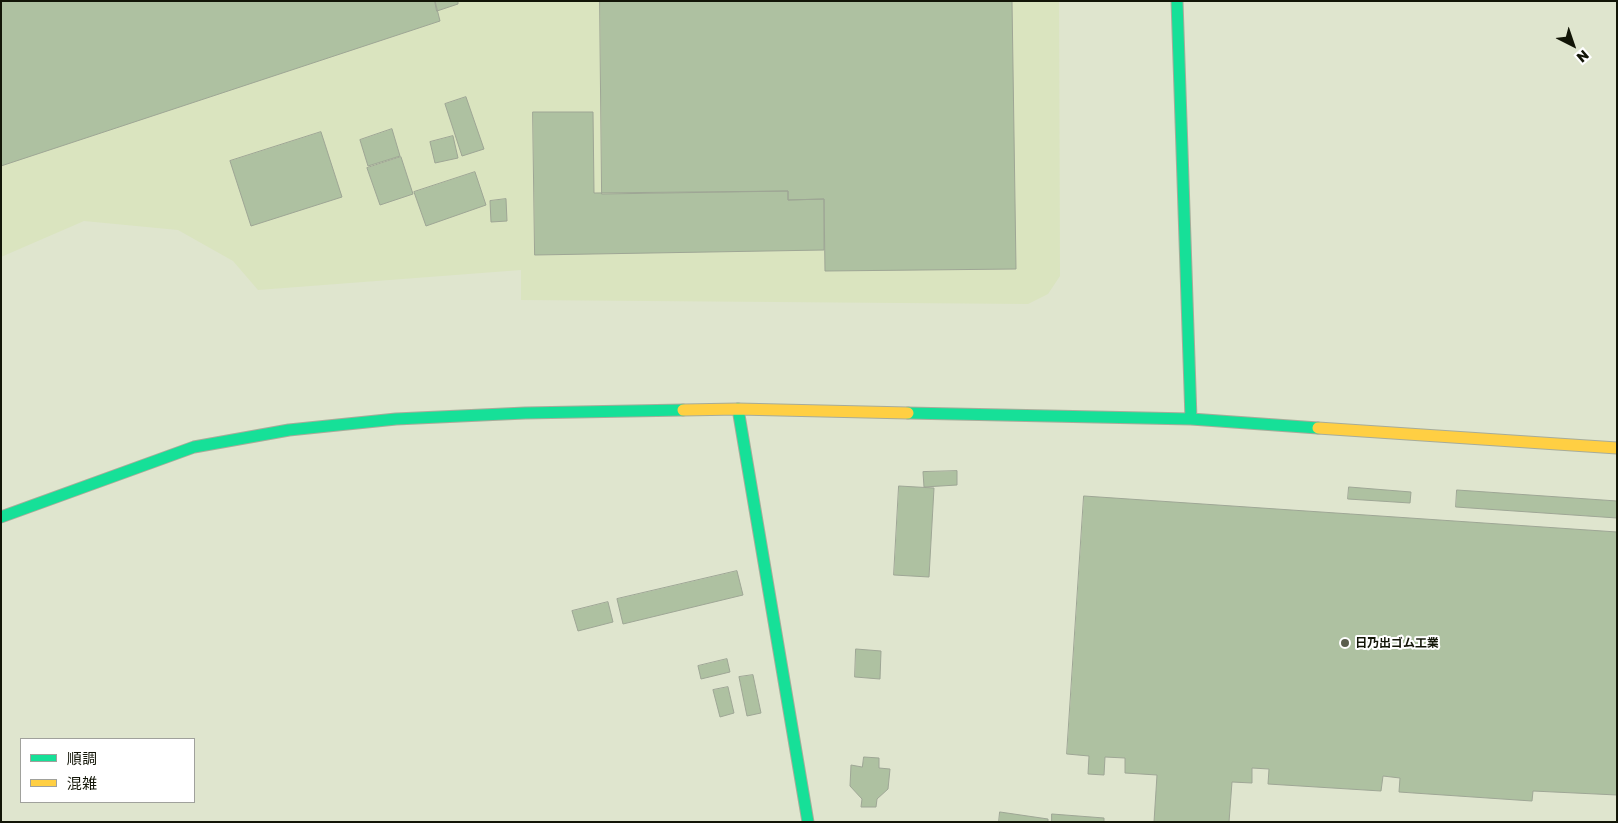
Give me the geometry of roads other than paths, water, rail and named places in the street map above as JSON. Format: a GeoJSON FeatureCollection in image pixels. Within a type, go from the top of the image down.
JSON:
{"type":"FeatureCollection","features":[{"type":"Feature","properties":{"kind":"street"},"geometry":{"type":"LineString","coordinates":[[1177,1],[1191,419]]}},
{"type":"Feature","properties":{"kind":"street"},"geometry":{"type":"LineString","coordinates":[[738,409],[808,822]]}},
{"type":"Feature","properties":{"kind":"street"},"geometry":{"type":"LineString","coordinates":[[1,516],[194,447],[289,430],[396,419],[525,413],[738,409],[1191,419],[1617,448]]}},
{"type":"Feature","properties":{"kind":"place","name":"日乃出ゴム工業"},"geometry":{"type":"Point","coordinates":[1345,643]}}]}
